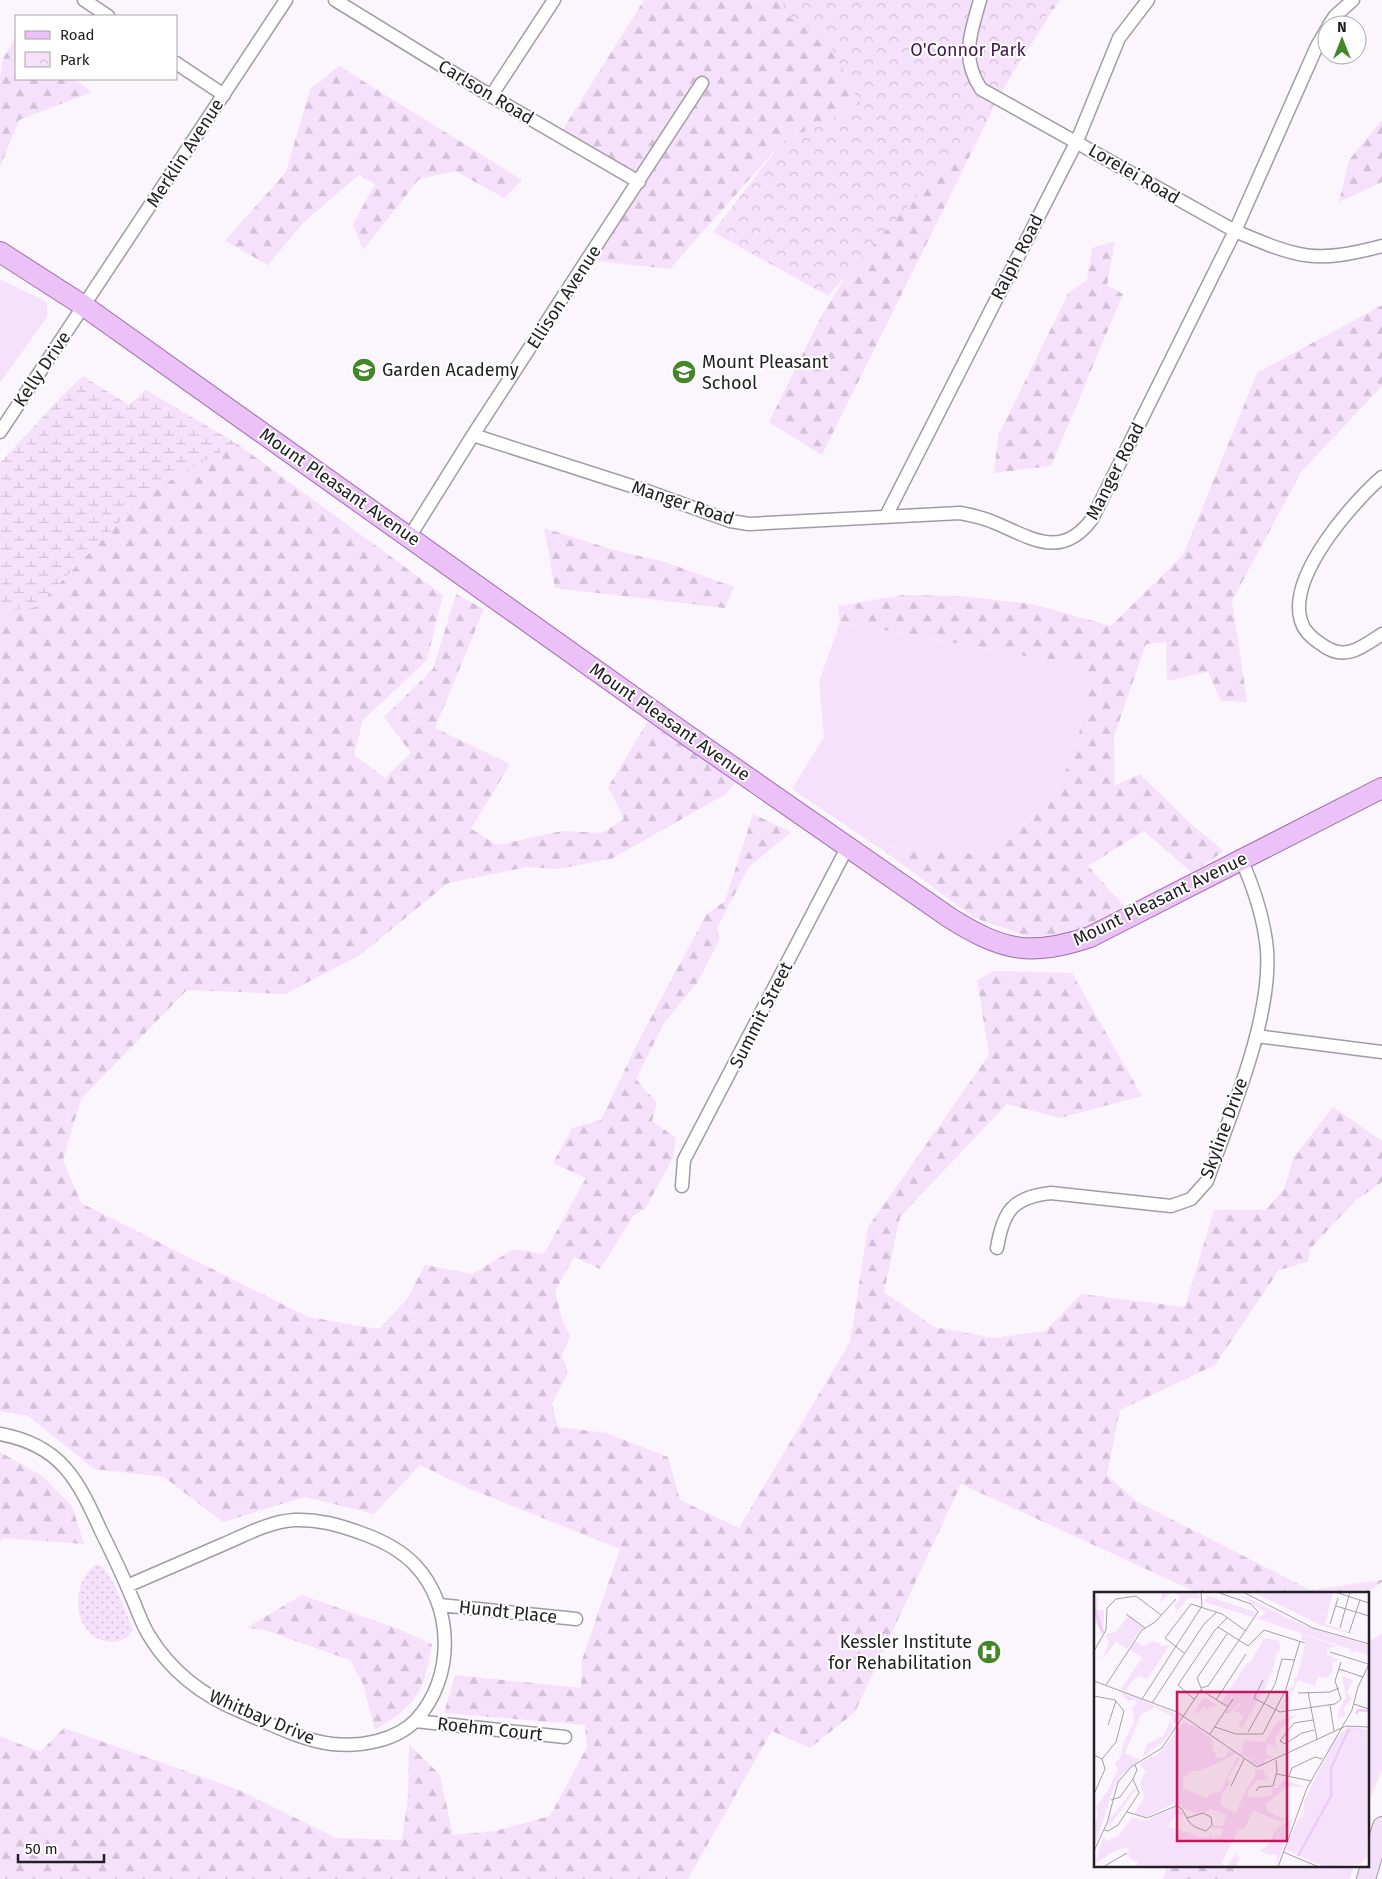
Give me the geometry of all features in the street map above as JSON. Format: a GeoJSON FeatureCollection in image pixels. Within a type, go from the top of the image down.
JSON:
{"type":"FeatureCollection","features":[{"type":"Feature","properties":{"kind":"main road","name":"Mount Pleasant Avenue"},"geometry":{"type":"LineString","coordinates":[[0,252],[84,306],[410,536],[681,731],[975,934],[994,943],[1032,949],[1048,948],[1090,937],[1382,788]]}},
{"type":"Feature","properties":{"kind":"main road"},"geometry":{"type":"LineString","coordinates":[[1370,1866],[1382,1826]]}},
{"type":"Feature","properties":{"kind":"main road"},"geometry":{"type":"LineString","coordinates":[[1366,1879],[1370,1866]]}},
{"type":"Feature","properties":{"kind":"street"},"geometry":{"type":"LineString","coordinates":[[84,0],[106,15]]}},
{"type":"Feature","properties":{"kind":"street","name":"Merklin Avenue"},"geometry":{"type":"LineString","coordinates":[[84,306],[286,0]]}},
{"type":"Feature","properties":{"kind":"street","name":"Carlson Road"},"geometry":{"type":"LineString","coordinates":[[335,0],[491,96],[639,182]]}},
{"type":"Feature","properties":{"kind":"street"},"geometry":{"type":"LineString","coordinates":[[491,96],[554,0]]}},
{"type":"Feature","properties":{"kind":"street","name":"Lorelei Road"},"geometry":{"type":"LineString","coordinates":[[980,0],[971,34],[968,59],[971,74],[981,88],[1235,231],[1291,254],[1310,258],[1333,257],[1382,246]]}},
{"type":"Feature","properties":{"kind":"street","name":"Ralph Road"},"geometry":{"type":"LineString","coordinates":[[886,516],[1077,141],[1119,38],[1148,0]]}},
{"type":"Feature","properties":{"kind":"street"},"geometry":{"type":"LineString","coordinates":[[1336,15],[1353,0]]}},
{"type":"Feature","properties":{"kind":"street","name":"Manger Road"},"geometry":{"type":"LineString","coordinates":[[473,435],[490,438],[730,521],[749,524],[960,513],[978,516],[1037,542],[1051,543],[1068,540],[1083,531],[1092,519],[1235,231],[1317,46]]}},
{"type":"Feature","properties":{"kind":"street"},"geometry":{"type":"LineString","coordinates":[[178,64],[224,95]]}},
{"type":"Feature","properties":{"kind":"street","name":"Ellison Avenue"},"geometry":{"type":"LineString","coordinates":[[410,536],[473,435],[702,83]]}},
{"type":"Feature","properties":{"kind":"street","name":"Kelly Drive"},"geometry":{"type":"LineString","coordinates":[[0,432],[84,306]]}},
{"type":"Feature","properties":{"kind":"street"},"geometry":{"type":"LineString","coordinates":[[1382,477],[1346,513],[1326,541],[1307,576],[1300,596],[1299,611],[1304,628],[1316,641],[1332,651],[1349,653],[1382,634]]}},
{"type":"Feature","properties":{"kind":"street","name":"Summit Street"},"geometry":{"type":"LineString","coordinates":[[682,1186],[684,1160],[848,846]]}},
{"type":"Feature","properties":{"kind":"street","name":"Skyline Drive"},"geometry":{"type":"LineString","coordinates":[[997,1248],[1002,1222],[1020,1202],[1033,1195],[1050,1193],[1157,1206],[1172,1206],[1195,1195],[1207,1181],[1256,1036],[1265,989],[1267,952],[1260,908],[1241,859]]}},
{"type":"Feature","properties":{"kind":"street"},"geometry":{"type":"LineString","coordinates":[[1256,1036],[1382,1052]]}},
{"type":"Feature","properties":{"kind":"street","name":"Whitbay Drive"},"geometry":{"type":"LineString","coordinates":[[0,1434],[28,1442],[50,1454],[68,1470],[87,1500],[148,1635],[177,1673],[193,1686],[222,1704],[311,1739],[332,1744],[370,1743],[388,1738],[415,1721],[434,1692],[442,1668],[445,1637],[440,1604],[426,1579],[415,1565],[389,1545],[330,1522],[312,1520],[282,1521],[268,1525],[127,1586]]}},
{"type":"Feature","properties":{"kind":"street","name":"Hundt Place"},"geometry":{"type":"LineString","coordinates":[[440,1604],[576,1619]]}},
{"type":"Feature","properties":{"kind":"street","name":"Roehm Court"},"geometry":{"type":"LineString","coordinates":[[415,1721],[565,1736]]}},
{"type":"Feature","properties":{"kind":"green space","name":"O'Connor Park"},"geometry":{"type":"Polygon","coordinates":[[[644,0],[1060,0],[996,98],[990,115],[822,455],[769,422],[822,315],[914,165],[782,142],[670,269],[587,260],[639,182],[560,134],[644,0]]]}},
{"type":"Feature","properties":{"kind":"green space","name":"O'Connor Park"},"geometry":{"type":"Polygon","coordinates":[[[785,0],[1055,0],[988,116],[828,296],[713,232],[782,142],[860,104],[826,36],[780,13],[785,0]]]}},
{"type":"Feature","properties":{"kind":"green space"},"geometry":{"type":"Polygon","coordinates":[[[15,38],[15,80],[75,80],[92,92],[19,120],[0,167],[0,76],[3,59],[15,38]]]}},
{"type":"Feature","properties":{"kind":"green space"},"geometry":{"type":"Polygon","coordinates":[[[339,66],[522,180],[504,198],[455,171],[419,179],[363,250],[353,224],[375,184],[359,175],[304,222],[268,265],[225,241],[286,172],[310,89],[339,66]]]}},
{"type":"Feature","properties":{"kind":"green space"},"geometry":{"type":"Polygon","coordinates":[[[1382,120],[1382,182],[1339,202],[1349,160],[1382,120]]]}},
{"type":"Feature","properties":{"kind":"green space"},"geometry":{"type":"Polygon","coordinates":[[[1115,241],[1107,285],[1123,294],[1051,466],[994,473],[998,436],[1069,292],[1087,280],[1092,248],[1115,241]]]}},
{"type":"Feature","properties":{"kind":"green space"},"geometry":{"type":"Polygon","coordinates":[[[0,279],[47,302],[47,317],[0,383],[0,279]]]}},
{"type":"Feature","properties":{"kind":"green space"},"geometry":{"type":"Polygon","coordinates":[[[1382,305],[1382,386],[1301,472],[1232,601],[1247,702],[1221,701],[1208,672],[1167,681],[1166,642],[1146,644],[1114,736],[1115,785],[1140,774],[1190,823],[1224,851],[1192,873],[1144,831],[1088,866],[1126,908],[1076,933],[1029,937],[975,918],[877,846],[990,855],[1049,800],[1077,750],[1089,659],[1064,663],[840,622],[838,606],[903,595],[960,596],[1032,604],[1111,626],[1183,555],[1257,373],[1382,305]]]}},
{"type":"Feature","properties":{"kind":"green space"},"geometry":{"type":"Polygon","coordinates":[[[83,376],[129,405],[146,390],[236,443],[148,493],[36,607],[0,612],[0,463],[83,376]]]}},
{"type":"Feature","properties":{"kind":"green space"},"geometry":{"type":"Polygon","coordinates":[[[236,443],[443,595],[427,660],[363,720],[354,755],[385,778],[411,753],[384,717],[433,669],[456,594],[484,609],[435,728],[510,764],[471,829],[498,845],[562,831],[602,833],[624,819],[608,787],[648,721],[737,780],[726,794],[611,859],[557,869],[527,867],[448,883],[360,955],[285,994],[187,990],[81,1099],[63,1160],[81,1203],[308,1317],[379,1329],[407,1299],[425,1265],[472,1274],[514,1249],[544,1254],[586,1178],[553,1163],[572,1128],[601,1120],[638,1042],[706,915],[725,901],[753,814],[791,832],[749,867],[717,928],[720,939],[697,983],[664,1023],[636,1079],[657,1103],[652,1121],[676,1138],[673,1158],[645,1209],[634,1215],[600,1269],[574,1257],[555,1291],[562,1319],[570,1336],[562,1355],[568,1373],[552,1404],[558,1427],[606,1433],[668,1457],[680,1500],[739,1528],[850,1342],[868,1227],[989,1055],[977,980],[994,971],[1072,973],[1142,1096],[1060,1118],[1007,1104],[900,1217],[884,1292],[934,1327],[994,1338],[1045,1331],[1081,1294],[1185,1307],[1214,1210],[1266,1210],[1284,1189],[1294,1157],[1333,1107],[1382,1141],[1382,1182],[1355,1201],[1310,1249],[1308,1262],[1279,1270],[1215,1365],[1120,1410],[1107,1475],[1136,1501],[1310,1590],[1382,1580],[1382,1582],[1367,1592],[1196,1592],[961,1484],[855,1712],[810,1748],[772,1731],[688,1879],[0,1879],[0,1736],[40,1752],[64,1728],[239,1790],[336,1838],[402,1840],[408,1796],[409,1744],[440,1775],[453,1835],[495,1831],[550,1816],[587,1747],[585,1725],[444,1713],[455,1675],[581,1688],[582,1660],[620,1549],[470,1489],[420,1465],[374,1514],[305,1497],[223,1522],[164,1477],[94,1469],[28,1416],[0,1411],[0,612],[36,607],[148,493],[236,443]]]}},
{"type":"Feature","properties":{"kind":"green space"},"geometry":{"type":"Polygon","coordinates":[[[544,528],[614,550],[665,562],[734,587],[725,608],[555,588],[544,528]]]}},
{"type":"Feature","properties":{"kind":"green space"},"geometry":{"type":"Polygon","coordinates":[[[840,622],[1064,663],[1089,659],[1077,750],[1049,800],[990,855],[876,846],[792,789],[824,737],[819,682],[840,622]]]}},
{"type":"Feature","properties":{"kind":"green space"},"geometry":{"type":"Polygon","coordinates":[[[0,1452],[42,1476],[72,1506],[84,1544],[3,1538],[0,1541],[0,1452]]]}},
{"type":"Feature","properties":{"kind":"green space"},"geometry":{"type":"Polygon","coordinates":[[[97,1564],[108,1574],[113,1583],[133,1630],[128,1636],[119,1641],[107,1641],[95,1637],[86,1629],[81,1619],[78,1607],[82,1582],[88,1572],[97,1564]]]}},
{"type":"Feature","properties":{"kind":"green space"},"geometry":{"type":"Polygon","coordinates":[[[302,1595],[401,1630],[432,1644],[426,1674],[416,1696],[400,1713],[375,1730],[363,1684],[350,1660],[264,1630],[246,1628],[302,1595]]]}},
{"type":"Feature","properties":{"kind":"green space"},"geometry":{"type":"Polygon","coordinates":[[[1382,1633],[1382,1770],[1370,1798],[1370,1642],[1382,1633]]]}},
{"type":"Feature","properties":{"kind":"green space"},"geometry":{"type":"Polygon","coordinates":[[[1168,1866],[1236,1866],[1232,1879],[1163,1879],[1168,1866]]]}},
{"type":"Feature","properties":{"kind":"green space"},"geometry":{"type":"Polygon","coordinates":[[[1236,1866],[1354,1866],[1350,1879],[1232,1879],[1236,1866]]]}},
{"type":"Feature","properties":{"kind":"place","name":"Garden Academy"},"geometry":{"type":"Point","coordinates":[364,370]}},
{"type":"Feature","properties":{"kind":"place","name":"Mount Pleasant School"},"geometry":{"type":"Point","coordinates":[684,372]}},
{"type":"Feature","properties":{"kind":"place","name":"Kessler Institute for Rehabilitation"},"geometry":{"type":"Point","coordinates":[989,1652]}}]}
